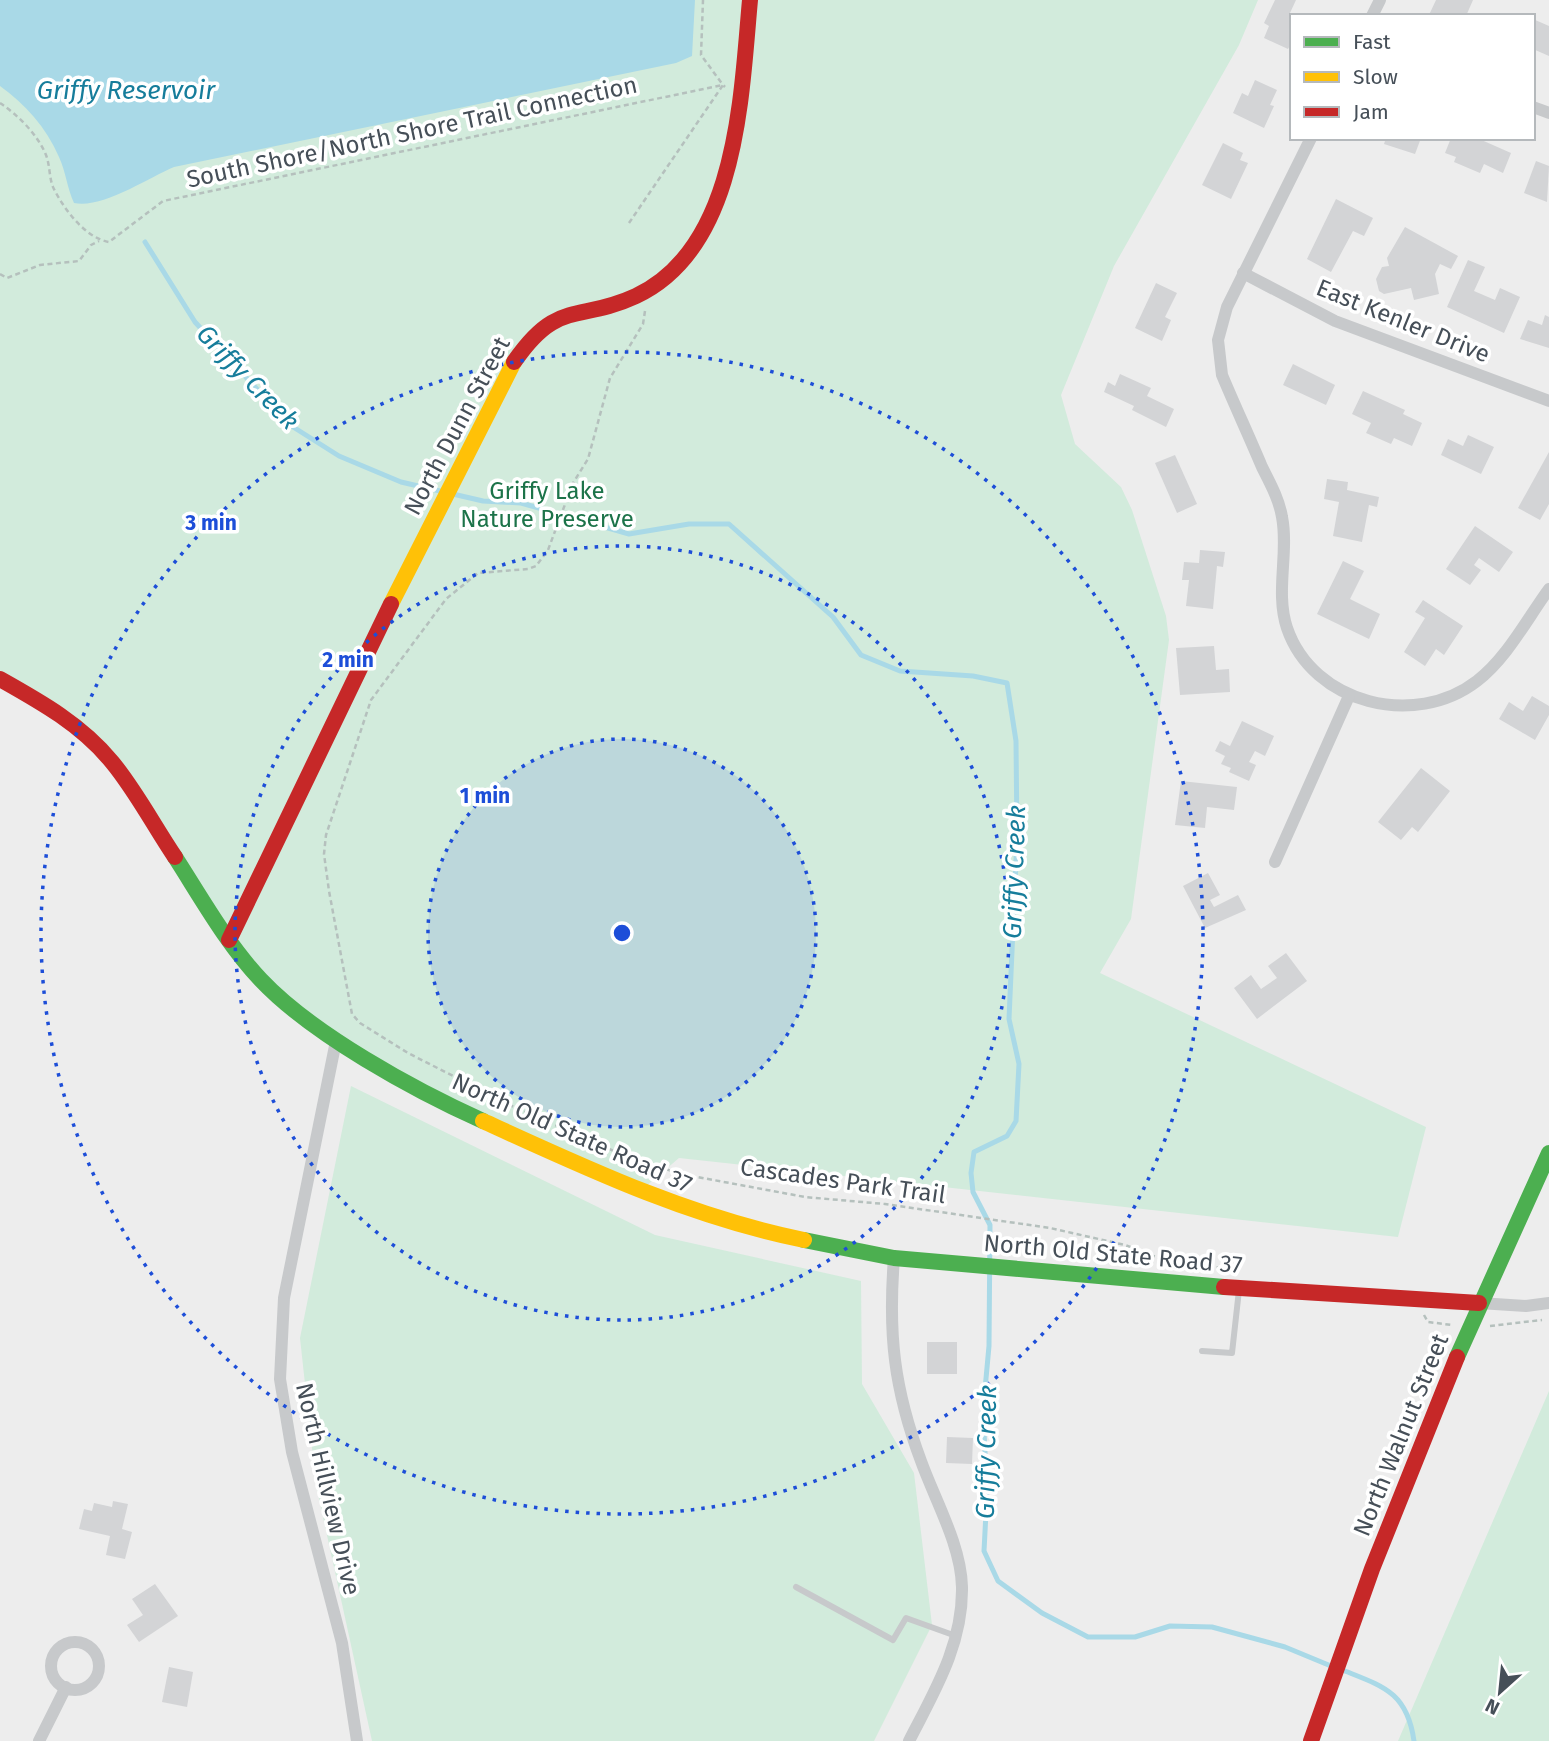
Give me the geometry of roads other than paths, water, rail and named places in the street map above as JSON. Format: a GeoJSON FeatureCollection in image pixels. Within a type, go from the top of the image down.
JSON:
{"type":"FeatureCollection","features":[{"type":"Feature","properties":{"kind":"street","name":"North Dunn Street"},"geometry":{"type":"LineString","coordinates":[[229,940],[449,488],[513,364],[537,330],[560,315],[640,294],[659,285],[681,264],[696,242],[719,191],[732,149],[740,106],[750,0]]}},
{"type":"Feature","properties":{"kind":"street"},"geometry":{"type":"LineString","coordinates":[[1310,140],[1227,307],[1218,340],[1222,375],[1282,513],[1282,604],[1293,641],[1317,671],[1349,696],[1371,703],[1411,705],[1430,702],[1462,690],[1490,669],[1549,589]]}},
{"type":"Feature","properties":{"kind":"street","name":"East Kenler Drive"},"geometry":{"type":"LineString","coordinates":[[1243,273],[1335,321],[1549,401]]}},
{"type":"Feature","properties":{"kind":"street","name":"North Old State Road 37"},"geometry":{"type":"LineString","coordinates":[[0,679],[47,705],[79,729],[112,762],[229,940],[262,981],[336,1041],[465,1113],[639,1192],[760,1231],[894,1258],[1240,1288],[1526,1306],[1549,1303]]}},
{"type":"Feature","properties":{"kind":"street"},"geometry":{"type":"LineString","coordinates":[[1275,862],[1349,696]]}},
{"type":"Feature","properties":{"kind":"street","name":"North Hillview Drive"},"geometry":{"type":"LineString","coordinates":[[336,1041],[284,1298],[280,1379],[289,1440],[342,1643],[358,1741]]}},
{"type":"Feature","properties":{"kind":"street","name":"North Walnut Street"},"geometry":{"type":"LineString","coordinates":[[1311,1741],[1351,1626],[1479,1303],[1549,1153]]}},
{"type":"Feature","properties":{"kind":"street"},"geometry":{"type":"LineString","coordinates":[[894,1258],[892,1353],[899,1392],[920,1460],[956,1556],[962,1586],[952,1656],[909,1741]]}},
{"type":"Feature","properties":{"kind":"street"},"geometry":{"type":"LineString","coordinates":[[39,1741],[66,1687]]}},
{"type":"Feature","properties":{"kind":"lane"},"geometry":{"type":"LineString","coordinates":[[1202,1351],[1232,1353],[1240,1288]]}},
{"type":"Feature","properties":{"kind":"lane"},"geometry":{"type":"LineString","coordinates":[[796,1587],[893,1640],[906,1618],[956,1636]]}},
{"type":"Feature","properties":{"kind":"water","name":"Griffy Reservoir"},"geometry":{"type":"Polygon","coordinates":[[[0,0],[695,0],[692,56],[676,63],[174,167],[111,197],[85,204],[74,203],[59,157],[41,126],[18,100],[0,86],[0,0]]]}},
{"type":"Feature","properties":{"kind":"waterway","name":"Griffy Creek"},"geometry":{"type":"LineString","coordinates":[[145,242],[195,322],[290,425],[339,456],[401,482],[483,501],[521,503],[629,534],[689,524],[729,524],[833,617],[861,655],[900,671],[973,676],[1007,683],[1016,741],[1017,838],[1009,1019],[1019,1064],[1016,1121],[1007,1136],[974,1152],[971,1173],[973,1192],[990,1225],[989,1346],[983,1411],[987,1493],[984,1551],[998,1581],[1042,1613],[1088,1637],[1135,1637],[1170,1626],[1212,1627],[1285,1647],[1331,1666]]}},
{"type":"Feature","properties":{"kind":"waterway","name":"Griffy Creek"},"geometry":{"type":"LineString","coordinates":[[1340,1669],[1380,1686],[1399,1701],[1411,1724],[1414,1741]]}},
{"type":"Feature","properties":{"kind":"park label","name":"Griffy Lake Nature Preserve"},"geometry":{"type":"Point","coordinates":[547,505]}}]}
